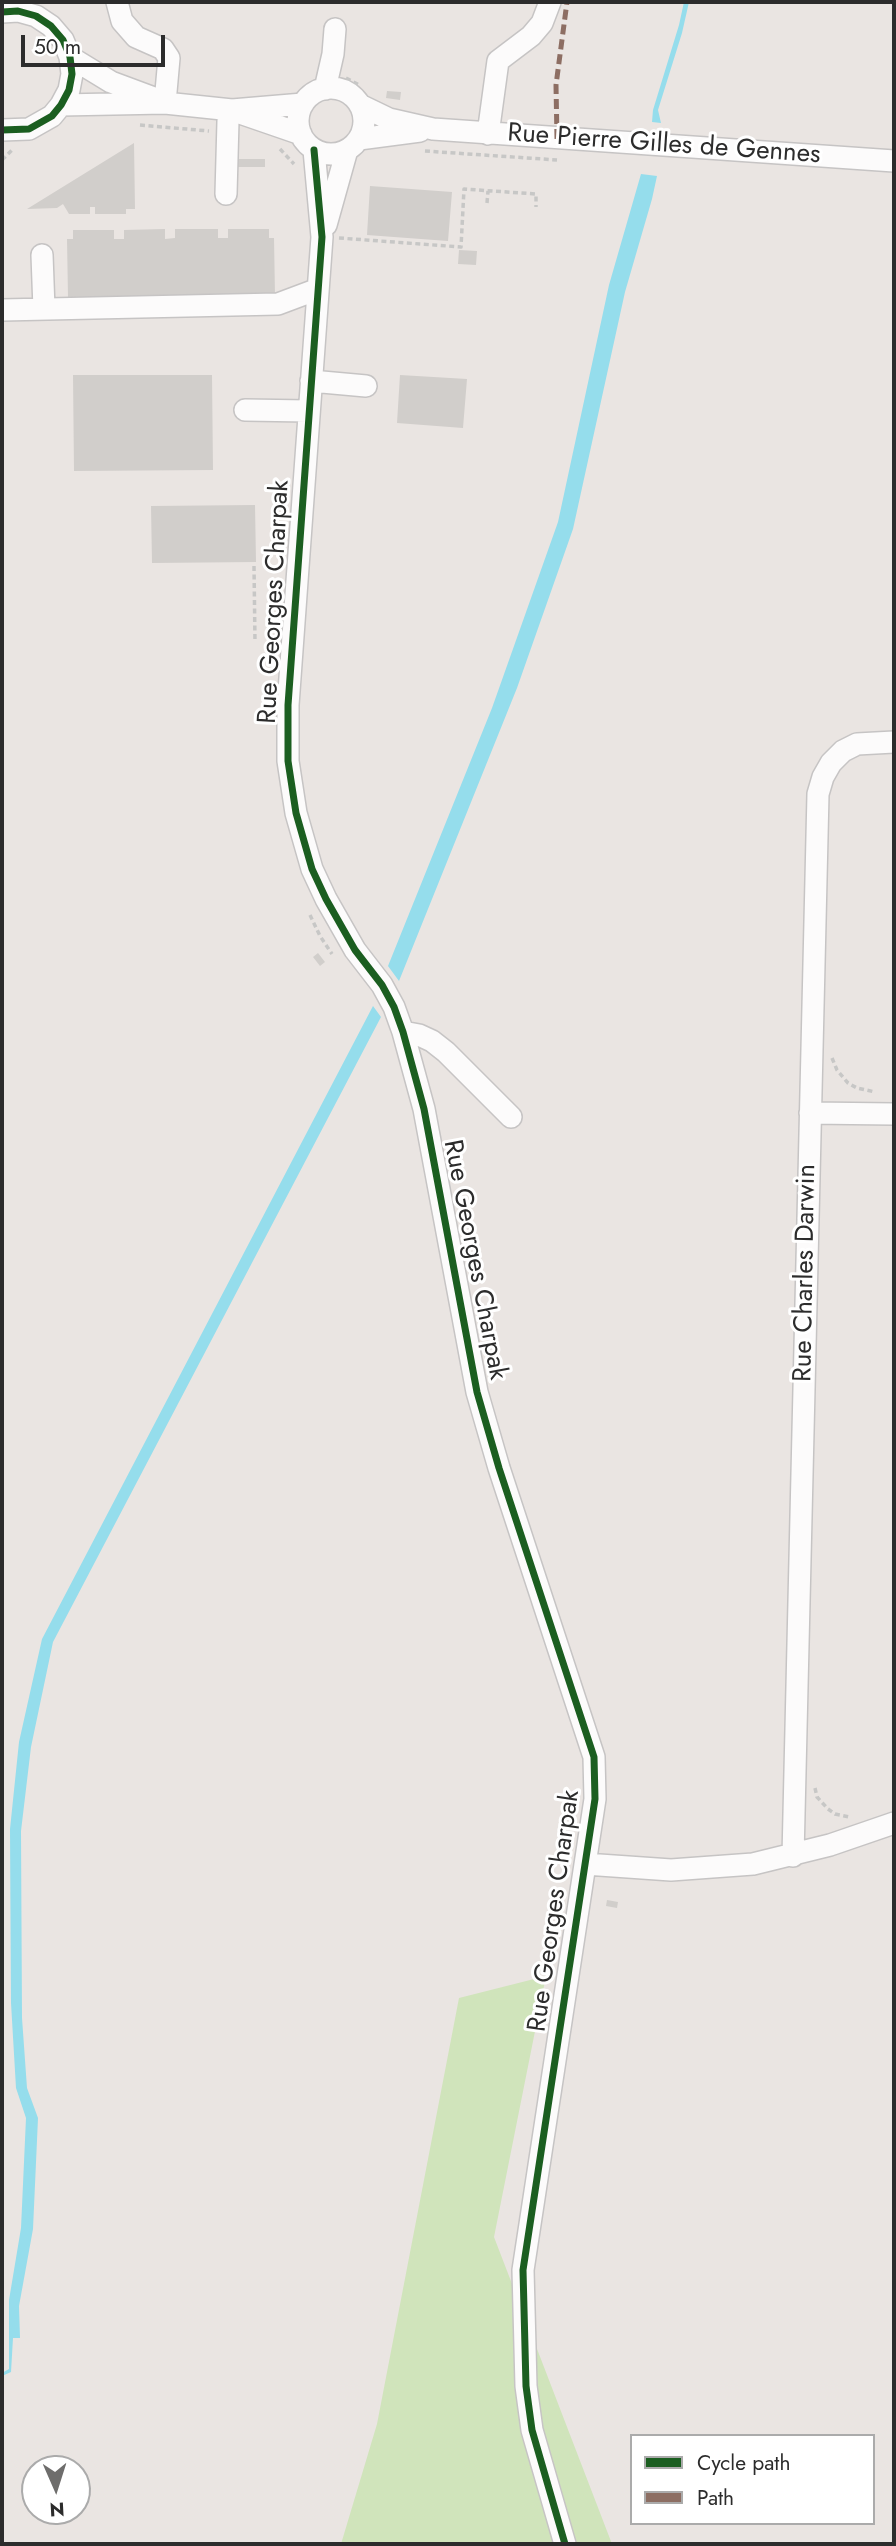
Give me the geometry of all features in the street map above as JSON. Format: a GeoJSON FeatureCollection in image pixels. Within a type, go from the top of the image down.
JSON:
{"type":"FeatureCollection","features":[{"type":"Feature","properties":{"kind":"street"},"geometry":{"type":"LineString","coordinates":[[117,2],[122,21],[136,37],[163,49],[169,58],[166,103]]}},
{"type":"Feature","properties":{"kind":"street"},"geometry":{"type":"LineString","coordinates":[[488,134],[498,61],[531,36],[542,23],[550,2]]}},
{"type":"Feature","properties":{"kind":"street"},"geometry":{"type":"LineString","coordinates":[[2,12],[18,11],[36,16],[51,26],[63,40],[70,57],[72,74],[69,90],[61,105],[41,124],[6,135]]}},
{"type":"Feature","properties":{"kind":"street"},"geometry":{"type":"LineString","coordinates":[[334,90],[342,30]]}},
{"type":"Feature","properties":{"kind":"street"},"geometry":{"type":"LineString","coordinates":[[70,57],[111,82],[166,103],[307,142],[331,155],[353,145],[364,122],[360,105],[353,96],[334,90],[310,96],[299,114],[307,142]]}},
{"type":"Feature","properties":{"kind":"street"},"geometry":{"type":"LineString","coordinates":[[61,105],[166,103]]}},
{"type":"Feature","properties":{"kind":"street"},"geometry":{"type":"LineString","coordinates":[[230,119],[303,104]]}},
{"type":"Feature","properties":{"kind":"street","name":"Rue Pierre Gilles de Gennes"},"geometry":{"type":"LineString","coordinates":[[360,105],[389,119],[433,129],[894,161]]}},
{"type":"Feature","properties":{"kind":"street"},"geometry":{"type":"LineString","coordinates":[[226,194],[230,119]]}},
{"type":"Feature","properties":{"kind":"street","name":"Rue Pierre Gilles de Gennes"},"geometry":{"type":"LineString","coordinates":[[353,145],[433,129]]}},
{"type":"Feature","properties":{"kind":"street","name":"Rue Georges Charpak"},"geometry":{"type":"LineString","coordinates":[[307,142],[330,233]]}},
{"type":"Feature","properties":{"kind":"street","name":"Rue Georges Charpak"},"geometry":{"type":"LineString","coordinates":[[353,145],[318,289],[288,705],[288,761],[296,813],[312,869],[355,950],[382,985],[403,1032],[424,1109],[477,1392],[499,1468],[594,1757],[595,1799],[523,2270],[526,2386],[532,2430],[565,2544]]}},
{"type":"Feature","properties":{"kind":"street"},"geometry":{"type":"LineString","coordinates":[[42,255],[44,309]]}},
{"type":"Feature","properties":{"kind":"street"},"geometry":{"type":"LineString","coordinates":[[2,310],[278,304],[318,289]]}},
{"type":"Feature","properties":{"kind":"street"},"geometry":{"type":"LineString","coordinates":[[311,381],[366,386]]}},
{"type":"Feature","properties":{"kind":"street"},"geometry":{"type":"LineString","coordinates":[[245,410],[308,411]]}},
{"type":"Feature","properties":{"kind":"street","name":"Rue Charles Darwin"},"geometry":{"type":"LineString","coordinates":[[793,1856],[818,794],[831,763],[843,751],[857,744],[894,742]]}},
{"type":"Feature","properties":{"kind":"street"},"geometry":{"type":"LineString","coordinates":[[403,1032],[432,1041],[446,1052],[510,1117]]}},
{"type":"Feature","properties":{"kind":"street"},"geometry":{"type":"LineString","coordinates":[[810,1113],[894,1114]]}},
{"type":"Feature","properties":{"kind":"street"},"geometry":{"type":"LineString","coordinates":[[585,1864],[671,1870],[753,1864],[793,1856],[894,1823]]}},
{"type":"Feature","properties":{"kind":"path"},"geometry":{"type":"LineString","coordinates":[[132,124],[207,133],[212,126],[230,119]]}},
{"type":"Feature","properties":{"kind":"path"},"geometry":{"type":"LineString","coordinates":[[274,145],[293,161],[301,183],[317,181]]}},
{"type":"Feature","properties":{"kind":"path"},"geometry":{"type":"LineString","coordinates":[[416,150],[559,160]]}},
{"type":"Feature","properties":{"kind":"path"},"geometry":{"type":"LineString","coordinates":[[330,233],[337,238],[461,247],[464,188],[536,194],[536,207]]}},
{"type":"Feature","properties":{"kind":"path"},"geometry":{"type":"LineString","coordinates":[[488,191],[488,203]]}},
{"type":"Feature","properties":{"kind":"path"},"geometry":{"type":"LineString","coordinates":[[254,566],[255,642]]}},
{"type":"Feature","properties":{"kind":"path"},"geometry":{"type":"LineString","coordinates":[[309,914],[336,959],[355,950]]}},
{"type":"Feature","properties":{"kind":"path"},"geometry":{"type":"LineString","coordinates":[[831,1067],[831,1055],[837,1070],[848,1083],[866,1091],[886,1092]]}},
{"type":"Feature","properties":{"kind":"path"},"geometry":{"type":"LineString","coordinates":[[815,1778],[817,1797],[822,1804],[835,1814],[854,1817],[844,1821]]}},
{"type":"Feature","properties":{"kind":"green space"},"geometry":{"type":"Polygon","coordinates":[[[546,1976],[494,2237],[612,2544],[341,2544],[377,2424],[459,1998],[546,1976]]]}},
{"type":"Feature","properties":{"kind":"water"},"geometry":{"type":"Polygon","coordinates":[[[684,2],[689,2],[682,33],[658,110],[661,123],[652,122],[653,110],[684,2]]]}},
{"type":"Feature","properties":{"kind":"water"},"geometry":{"type":"Polygon","coordinates":[[[641,174],[657,176],[625,292],[573,529],[517,688],[399,981],[388,966],[492,708],[558,522],[609,285],[641,174]]]}},
{"type":"Feature","properties":{"kind":"water"},"geometry":{"type":"Polygon","coordinates":[[[373,1006],[381,1017],[53,1642],[31,1747],[21,1831],[22,2018],[27,2088],[38,2118],[33,2229],[19,2306],[20,2338],[13,2338],[11,2372],[2,2376],[2,2373],[9,2369],[9,2300],[21,2228],[26,2118],[16,2088],[11,2003],[10,1829],[19,1742],[42,1639],[373,1006]]]}},
{"type":"Feature","properties":{"kind":"building"},"geometry":{"type":"Polygon","coordinates":[[[387,91],[401,92],[400,100],[386,98],[387,91]]]}},
{"type":"Feature","properties":{"kind":"building"},"geometry":{"type":"Polygon","coordinates":[[[134,143],[135,209],[126,209],[126,214],[95,214],[95,207],[90,207],[90,214],[69,214],[63,204],[57,208],[27,209],[134,143]]]}},
{"type":"Feature","properties":{"kind":"building"},"geometry":{"type":"Polygon","coordinates":[[[236,159],[265,159],[265,167],[236,167],[236,159]]]}},
{"type":"Feature","properties":{"kind":"building"},"geometry":{"type":"Polygon","coordinates":[[[370,186],[452,192],[448,241],[367,235],[370,186]]]}},
{"type":"Feature","properties":{"kind":"building"},"geometry":{"type":"Polygon","coordinates":[[[165,229],[165,239],[175,238],[175,229],[218,229],[218,238],[228,238],[228,229],[269,229],[269,238],[274,238],[275,296],[68,297],[67,239],[73,239],[73,230],[114,230],[114,239],[124,239],[124,230],[165,229]]]}},
{"type":"Feature","properties":{"kind":"building"},"geometry":{"type":"Polygon","coordinates":[[[459,250],[477,251],[476,265],[458,264],[459,250]]]}},
{"type":"Feature","properties":{"kind":"building"},"geometry":{"type":"Polygon","coordinates":[[[73,375],[212,375],[213,470],[74,471],[73,375]]]}},
{"type":"Feature","properties":{"kind":"building"},"geometry":{"type":"Polygon","coordinates":[[[400,375],[467,379],[463,428],[397,423],[400,375]]]}},
{"type":"Feature","properties":{"kind":"building"},"geometry":{"type":"Polygon","coordinates":[[[255,505],[256,562],[152,563],[151,506],[255,505]]]}},
{"type":"Feature","properties":{"kind":"building"},"geometry":{"type":"Polygon","coordinates":[[[318,953],[325,962],[320,966],[313,957],[318,953]]]}},
{"type":"Feature","properties":{"kind":"building"},"geometry":{"type":"Polygon","coordinates":[[[607,1900],[618,1902],[617,1908],[606,1906],[607,1900]]]}},
{"type":"Feature","properties":{"kind":"marked path"},"geometry":{"type":"LineString","coordinates":[[557,139],[556,85],[567,2]]}},
{"type":"Feature","properties":{"kind":"cycle path"},"geometry":{"type":"LineString","coordinates":[[2,12],[18,11],[36,16],[51,26],[63,40],[70,57],[72,74],[69,90],[52,116],[29,129],[2,130]]}},
{"type":"Feature","properties":{"kind":"cycle path"},"geometry":{"type":"LineString","coordinates":[[314,150],[322,237],[288,705],[288,761],[296,813],[312,869],[326,899],[355,950],[382,985],[403,1032],[424,1109],[477,1392],[499,1468],[594,1757],[595,1799],[523,2270],[526,2386],[532,2430],[565,2544]]}}]}
